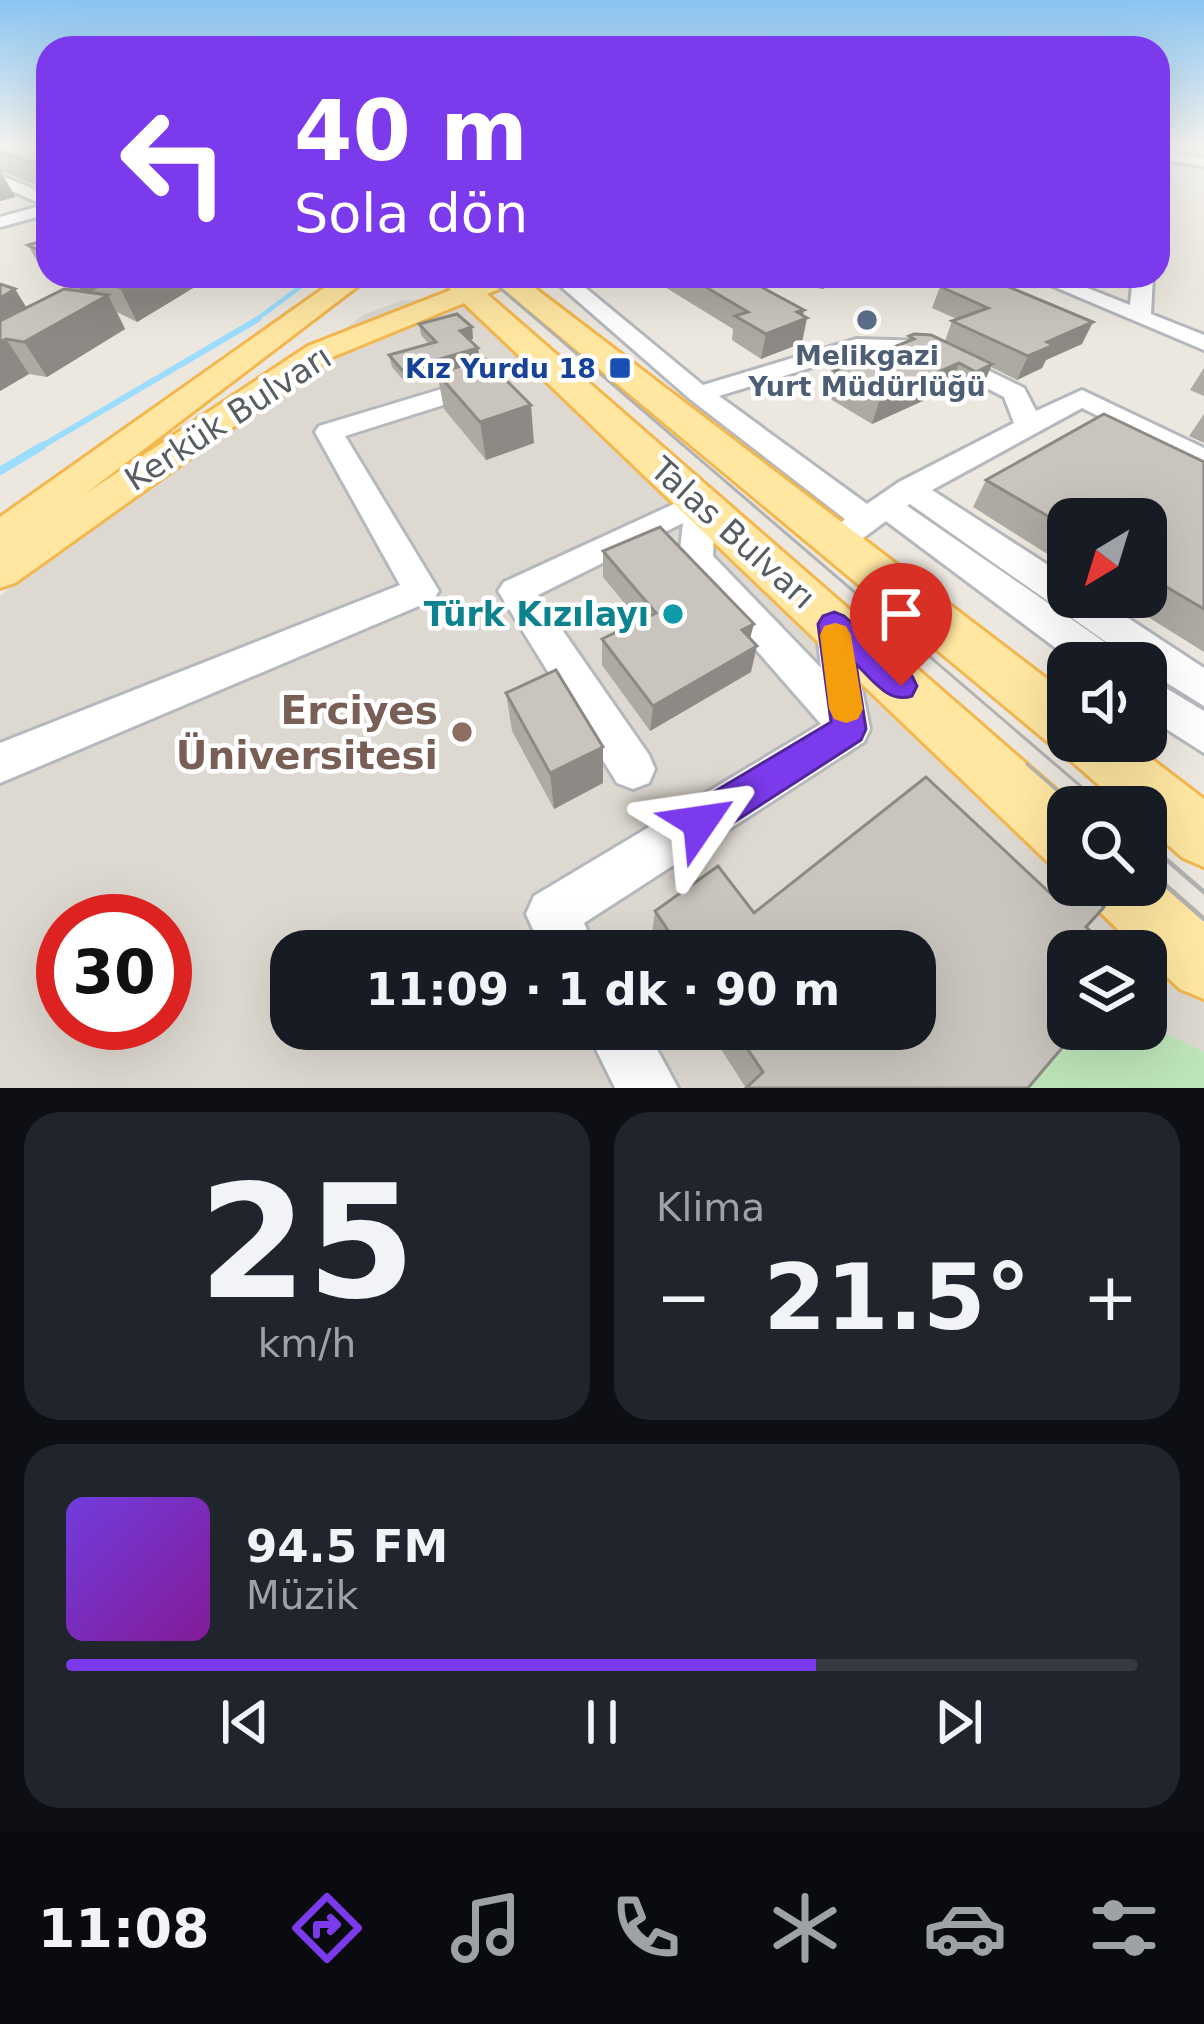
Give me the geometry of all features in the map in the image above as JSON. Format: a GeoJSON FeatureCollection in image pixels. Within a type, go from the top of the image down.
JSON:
{"type":"FeatureCollection","features":[{"type":"Feature","properties":{"kind":"main road","name":"Kerkük Bulvarı"},"geometry":{"type":"LineString","coordinates":[[0,537],[341,288]]}},
{"type":"Feature","properties":{"kind":"main road"},"geometry":{"type":"LineString","coordinates":[[348,288],[340,299],[348,314],[463,318],[512,332]]}},
{"type":"Feature","properties":{"kind":"main road","name":"Kerkük Bulvarı"},"geometry":{"type":"LineString","coordinates":[[0,572],[320,352],[471,288]]}},
{"type":"Feature","properties":{"kind":"main road","name":"Talas Bulvarı"},"geometry":{"type":"LineString","coordinates":[[491,288],[512,332],[1047,821]]}},
{"type":"Feature","properties":{"kind":"main road","name":"Talas Bulvarı"},"geometry":{"type":"LineString","coordinates":[[500,288],[876,514],[1047,703]]}},
{"type":"Feature","properties":{"kind":"main road"},"geometry":{"type":"LineString","coordinates":[[280,331],[317,324],[337,329],[320,352]]}},
{"type":"Feature","properties":{"kind":"main road"},"geometry":{"type":"LineString","coordinates":[[1113,762],[1204,836]]}},
{"type":"Feature","properties":{"kind":"main road"},"geometry":{"type":"LineString","coordinates":[[1140,906],[1204,965]]}},
{"type":"Feature","properties":{"kind":"street"},"geometry":{"type":"LineString","coordinates":[[0,222],[36,209]]}},
{"type":"Feature","properties":{"kind":"street"},"geometry":{"type":"LineString","coordinates":[[0,353],[44,314],[104,288]]}},
{"type":"Feature","properties":{"kind":"street"},"geometry":{"type":"LineString","coordinates":[[0,353],[123,288]]}},
{"type":"Feature","properties":{"kind":"street"},"geometry":{"type":"LineString","coordinates":[[573,288],[699,394],[1073,642]]}},
{"type":"Feature","properties":{"kind":"street"},"geometry":{"type":"LineString","coordinates":[[1069,288],[1204,343]]}},
{"type":"Feature","properties":{"kind":"street"},"geometry":{"type":"LineString","coordinates":[[1140,316],[1142,288]]}},
{"type":"Feature","properties":{"kind":"street"},"geometry":{"type":"LineString","coordinates":[[699,394],[856,346],[928,348],[1015,393],[1029,426]]}},
{"type":"Feature","properties":{"kind":"street"},"geometry":{"type":"LineString","coordinates":[[0,763],[422,591],[329,432],[498,379]]}},
{"type":"Feature","properties":{"kind":"street"},"geometry":{"type":"LineString","coordinates":[[876,514],[1082,398],[1204,459]]}},
{"type":"Feature","properties":{"kind":"street"},"geometry":{"type":"LineString","coordinates":[[633,769],[516,591],[700,502],[696,559],[835,711]]}},
{"type":"Feature","properties":{"kind":"street"},"geometry":{"type":"LineString","coordinates":[[876,514],[1047,588]]}},
{"type":"Feature","properties":{"kind":"street"},"geometry":{"type":"LineString","coordinates":[[1099,618],[1204,689]]}},
{"type":"Feature","properties":{"kind":"street"},"geometry":{"type":"LineString","coordinates":[[560,930],[552,914],[849,729],[834,624]]}},
{"type":"Feature","properties":{"kind":"street"},"geometry":{"type":"LineString","coordinates":[[1167,708],[1204,734]]}},
{"type":"Feature","properties":{"kind":"street"},"geometry":{"type":"LineString","coordinates":[[626,1050],[648,1088]]}},
{"type":"Feature","properties":{"kind":"shaded area","name":"Erciyes Üniversitesi"},"geometry":{"type":"Polygon","coordinates":[[[400,301],[465,301],[1047,848],[1047,906],[1109,906],[1135,930],[1047,930],[1047,1050],[1167,1050],[1167,960],[1204,995],[1204,1088],[0,1088],[0,596],[363,315],[400,301]]]}},
{"type":"Feature","properties":{"kind":"green space"},"geometry":{"type":"Polygon","coordinates":[[[1167,1034],[1204,1052],[1204,1088],[1003,1088],[1047,1048],[1167,1050],[1167,1034]]]}},
{"type":"Feature","properties":{"kind":"building"},"geometry":{"type":"Polygon","coordinates":[[[0,284],[15,289],[0,298],[0,284]]]}},
{"type":"Feature","properties":{"kind":"building"},"geometry":{"type":"Polygon","coordinates":[[[707,288],[763,288],[804,310],[797,312],[807,318],[766,334],[735,316],[748,312],[707,288]]]}},
{"type":"Feature","properties":{"kind":"building"},"geometry":{"type":"Polygon","coordinates":[[[943,288],[1011,288],[1093,322],[1028,356],[952,321],[988,308],[943,288]]]}},
{"type":"Feature","properties":{"kind":"building"},"geometry":{"type":"Polygon","coordinates":[[[64,289],[108,295],[24,342],[0,342],[0,321],[64,289]]]}},
{"type":"Feature","properties":{"kind":"building"},"geometry":{"type":"Polygon","coordinates":[[[457,314],[472,327],[460,331],[478,348],[402,370],[389,355],[436,342],[419,324],[457,314]]]}},
{"type":"Feature","properties":{"kind":"building"},"geometry":{"type":"Polygon","coordinates":[[[931,335],[992,364],[976,372],[959,363],[880,398],[834,371],[914,339],[909,336],[931,335]]]}},
{"type":"Feature","properties":{"kind":"building"},"geometry":{"type":"Polygon","coordinates":[[[485,359],[531,405],[480,422],[437,373],[485,359]]]}},
{"type":"Feature","properties":{"kind":"building"},"geometry":{"type":"Polygon","coordinates":[[[1104,414],[1204,462],[1204,609],[1167,587],[1167,498],[1047,498],[1047,516],[986,480],[1104,414]]]}},
{"type":"Feature","properties":{"kind":"building"},"geometry":{"type":"Polygon","coordinates":[[[660,527],[754,624],[742,630],[757,646],[653,706],[602,639],[656,613],[603,551],[660,527]]]}},
{"type":"Feature","properties":{"kind":"building"},"geometry":{"type":"Polygon","coordinates":[[[556,670],[603,747],[550,773],[506,693],[556,670]]]}},
{"type":"Feature","properties":{"kind":"building"},"geometry":{"type":"Polygon","coordinates":[[[926,777],[1047,890],[1047,906],[1104,907],[1086,927],[1089,930],[1047,930],[1047,1050],[1060,1050],[1028,1088],[746,1088],[763,1072],[748,1050],[936,1050],[936,930],[668,930],[655,911],[718,866],[754,913],[926,777]]]}},
{"type":"Feature","properties":{"kind":"waterway"},"geometry":{"type":"LineString","coordinates":[[253,322],[299,288]]}},
{"type":"Feature","properties":{"kind":"waterway"},"geometry":{"type":"LineString","coordinates":[[253,322],[258,319]]}},
{"type":"Feature","properties":{"kind":"waterway"},"geometry":{"type":"LineString","coordinates":[[37,449],[253,322]]}},
{"type":"Feature","properties":{"kind":"waterway"},"geometry":{"type":"LineString","coordinates":[[0,471],[42,446]]}},
{"type":"Feature","properties":{"kind":"tram line"},"geometry":{"type":"LineString","coordinates":[[500,288],[1081,786]]}},
{"type":"Feature","properties":{"kind":"tram line"},"geometry":{"type":"LineString","coordinates":[[1027,764],[1052,786]]}},
{"type":"Feature","properties":{"kind":"tram line"},"geometry":{"type":"LineString","coordinates":[[1167,860],[1204,892]]}},
{"type":"Feature","properties":{"kind":"tram line"},"geometry":{"type":"LineString","coordinates":[[1167,886],[1204,919]]}},
{"type":"Feature","properties":{"kind":"slow traffic"},"geometry":{"type":"LineString","coordinates":[[835,635],[846,709]]}},
{"type":"Feature","properties":{"kind":"place","name":"Melikgazi Yurt Müdürlüğü"},"geometry":{"type":"Point","coordinates":[867,320]}},
{"type":"Feature","properties":{"kind":"place","name":"Kız Yurdu 18"},"geometry":{"type":"Point","coordinates":[620,368]}},
{"type":"Feature","properties":{"kind":"place","name":"Türk Kızılayı"},"geometry":{"type":"Point","coordinates":[673,614]}},
{"type":"Feature","properties":{"kind":"place","name":"Erciyes Üniversitesi"},"geometry":{"type":"Point","coordinates":[462,732]}},
{"type":"Feature","properties":{"kind":"route"},"geometry":{"type":"LineString","coordinates":[[700,822],[849,729],[834,624],[901,686]]}}]}
